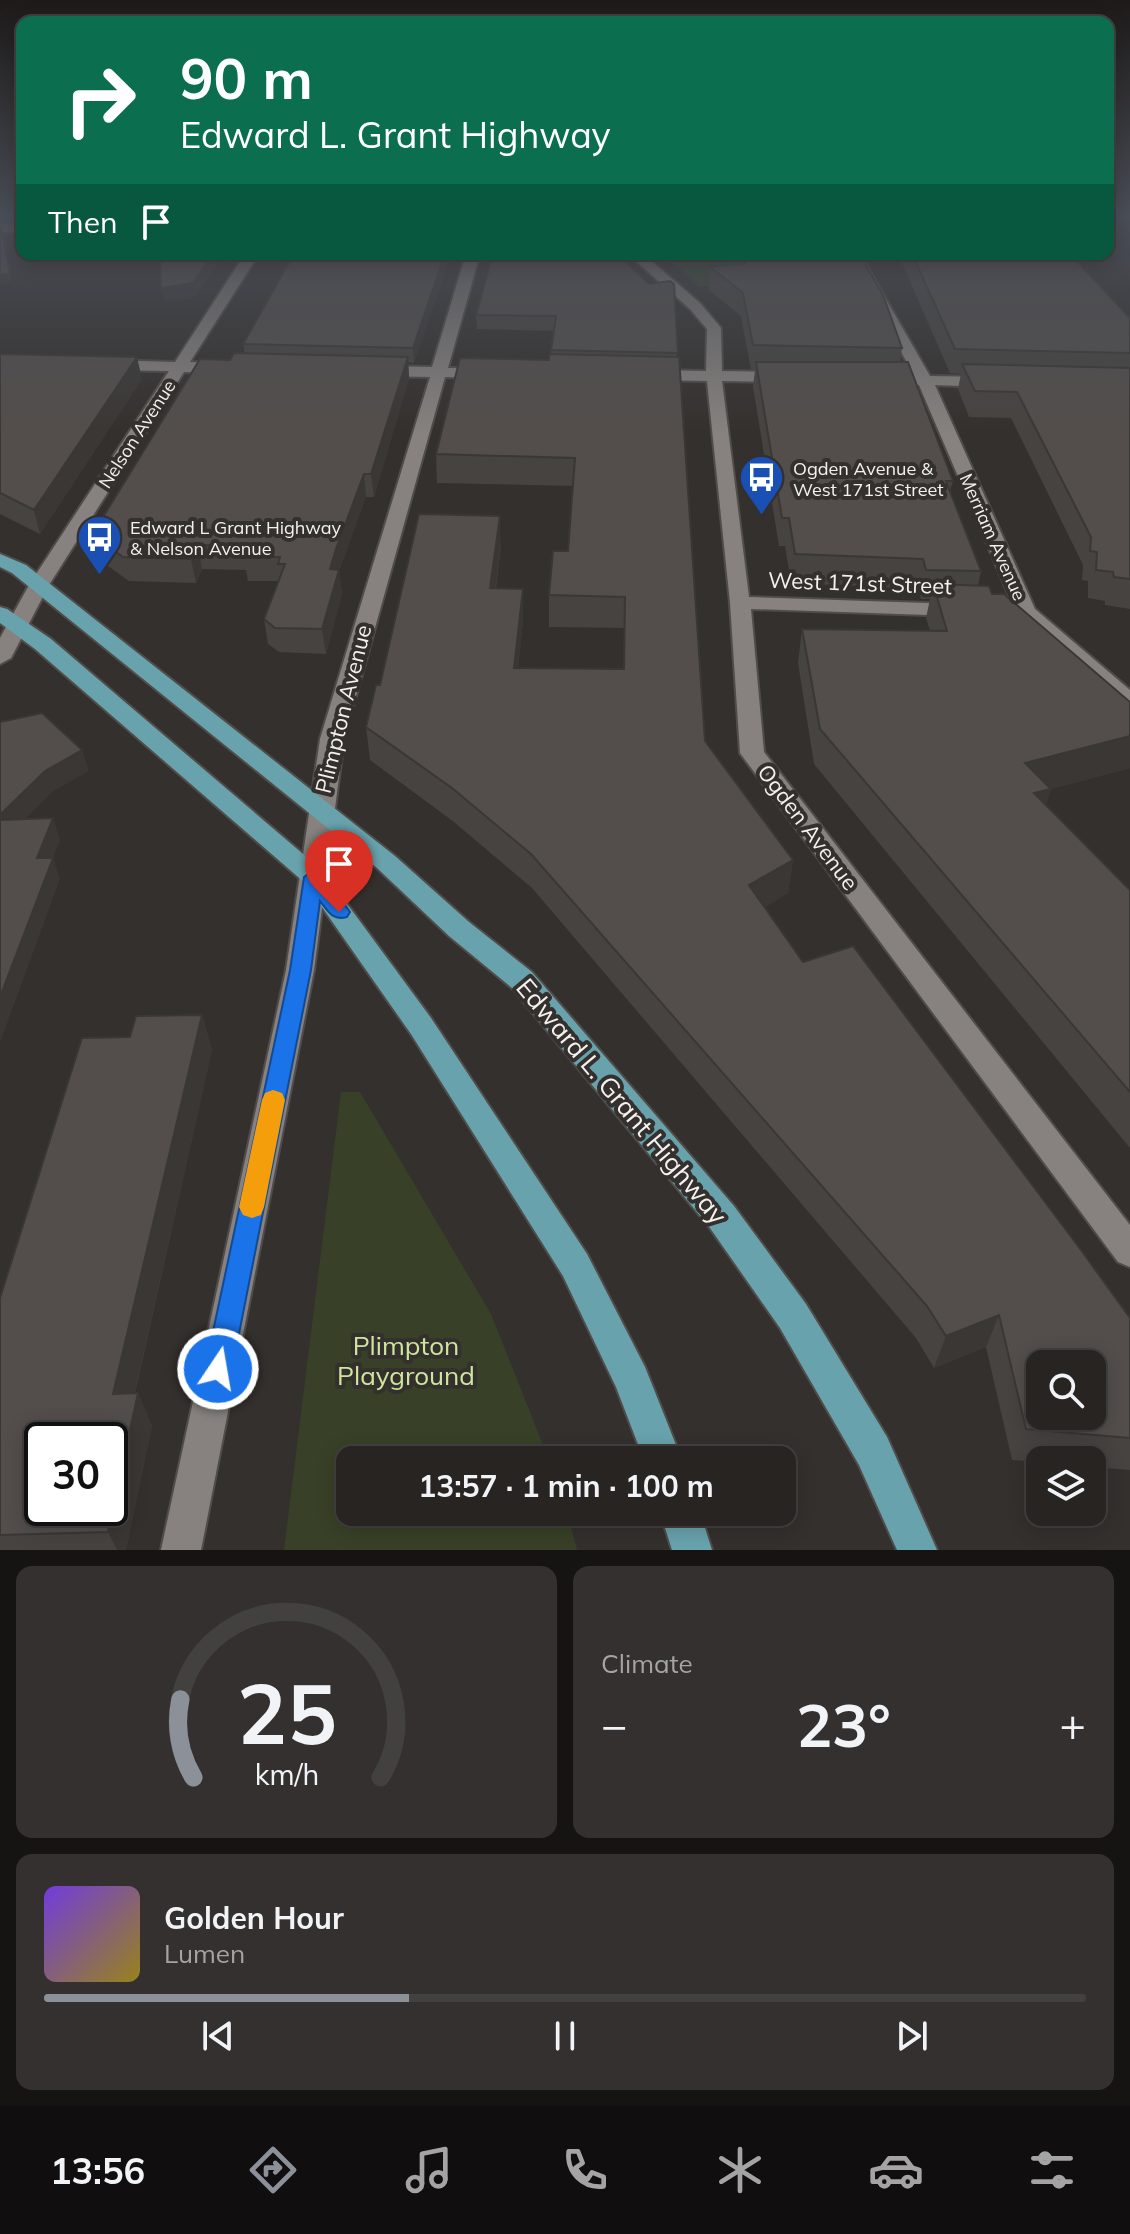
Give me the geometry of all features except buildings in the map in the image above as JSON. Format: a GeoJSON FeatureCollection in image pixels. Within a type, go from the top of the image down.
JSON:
{"type":"FeatureCollection","features":[{"type":"Feature","properties":{"kind":"main road","name":"Edward L. Grant Highway"},"geometry":{"type":"LineString","coordinates":[[0,560],[39,585],[319,808],[522,980],[722,1217],[786,1305],[835,1381],[903,1512],[917,1550]]}},
{"type":"Feature","properties":{"kind":"main road"},"geometry":{"type":"LineString","coordinates":[[9,619],[55,653],[314,877],[445,1062],[575,1265],[626,1366],[657,1446]]}},
{"type":"Feature","properties":{"kind":"main road"},"geometry":{"type":"LineString","coordinates":[[684,1526],[692,1550]]}},
{"type":"Feature","properties":{"kind":"street","name":"Nelson Avenue"},"geometry":{"type":"LineString","coordinates":[[0,658],[9,619],[39,585],[229,289]]}},
{"type":"Feature","properties":{"kind":"street","name":"Plimpton Avenue"},"geometry":{"type":"LineString","coordinates":[[181,1550],[300,970],[314,877],[319,808],[343,695],[462,289]]}},
{"type":"Feature","properties":{"kind":"street","name":"Ogden Avenue"},"geometry":{"type":"LineString","coordinates":[[676,289],[714,328],[714,376],[740,603],[752,753],[1130,1251]]}},
{"type":"Feature","properties":{"kind":"street","name":"Merriam Avenue"},"geometry":{"type":"LineString","coordinates":[[873,289],[925,380],[1026,612],[1130,701]]}},
{"type":"Feature","properties":{"kind":"street"},"geometry":{"type":"LineString","coordinates":[[94,365],[236,368]]}},
{"type":"Feature","properties":{"kind":"street"},"geometry":{"type":"LineString","coordinates":[[355,370],[502,373]]}},
{"type":"Feature","properties":{"kind":"street"},"geometry":{"type":"LineString","coordinates":[[639,375],[804,378]]}},
{"type":"Feature","properties":{"kind":"street"},"geometry":{"type":"LineString","coordinates":[[864,379],[1004,382]]}},
{"type":"Feature","properties":{"kind":"street","name":"West 171st Street"},"geometry":{"type":"LineString","coordinates":[[740,603],[1026,612]]}},
{"type":"Feature","properties":{"kind":"green space","name":"Plimpton Playground"},"geometry":{"type":"Polygon","coordinates":[[[341,1092],[360,1092],[491,1314],[543,1446],[336,1446],[336,1526],[571,1526],[577,1550],[284,1550],[341,1092]]]}},
{"type":"Feature","properties":{"kind":"slow traffic"},"geometry":{"type":"LineString","coordinates":[[252,1207],[273,1100]]}},
{"type":"Feature","properties":{"kind":"place","name":"Ogden Avenue & West 171st Street"},"geometry":{"type":"Point","coordinates":[762,517]}},
{"type":"Feature","properties":{"kind":"place","name":"Edward L Grant Highway & Nelson Avenue"},"geometry":{"type":"Point","coordinates":[99,576]}},
{"type":"Feature","properties":{"kind":"route"},"geometry":{"type":"LineString","coordinates":[[218,1369],[300,970],[314,877],[339,912]]}}]}
